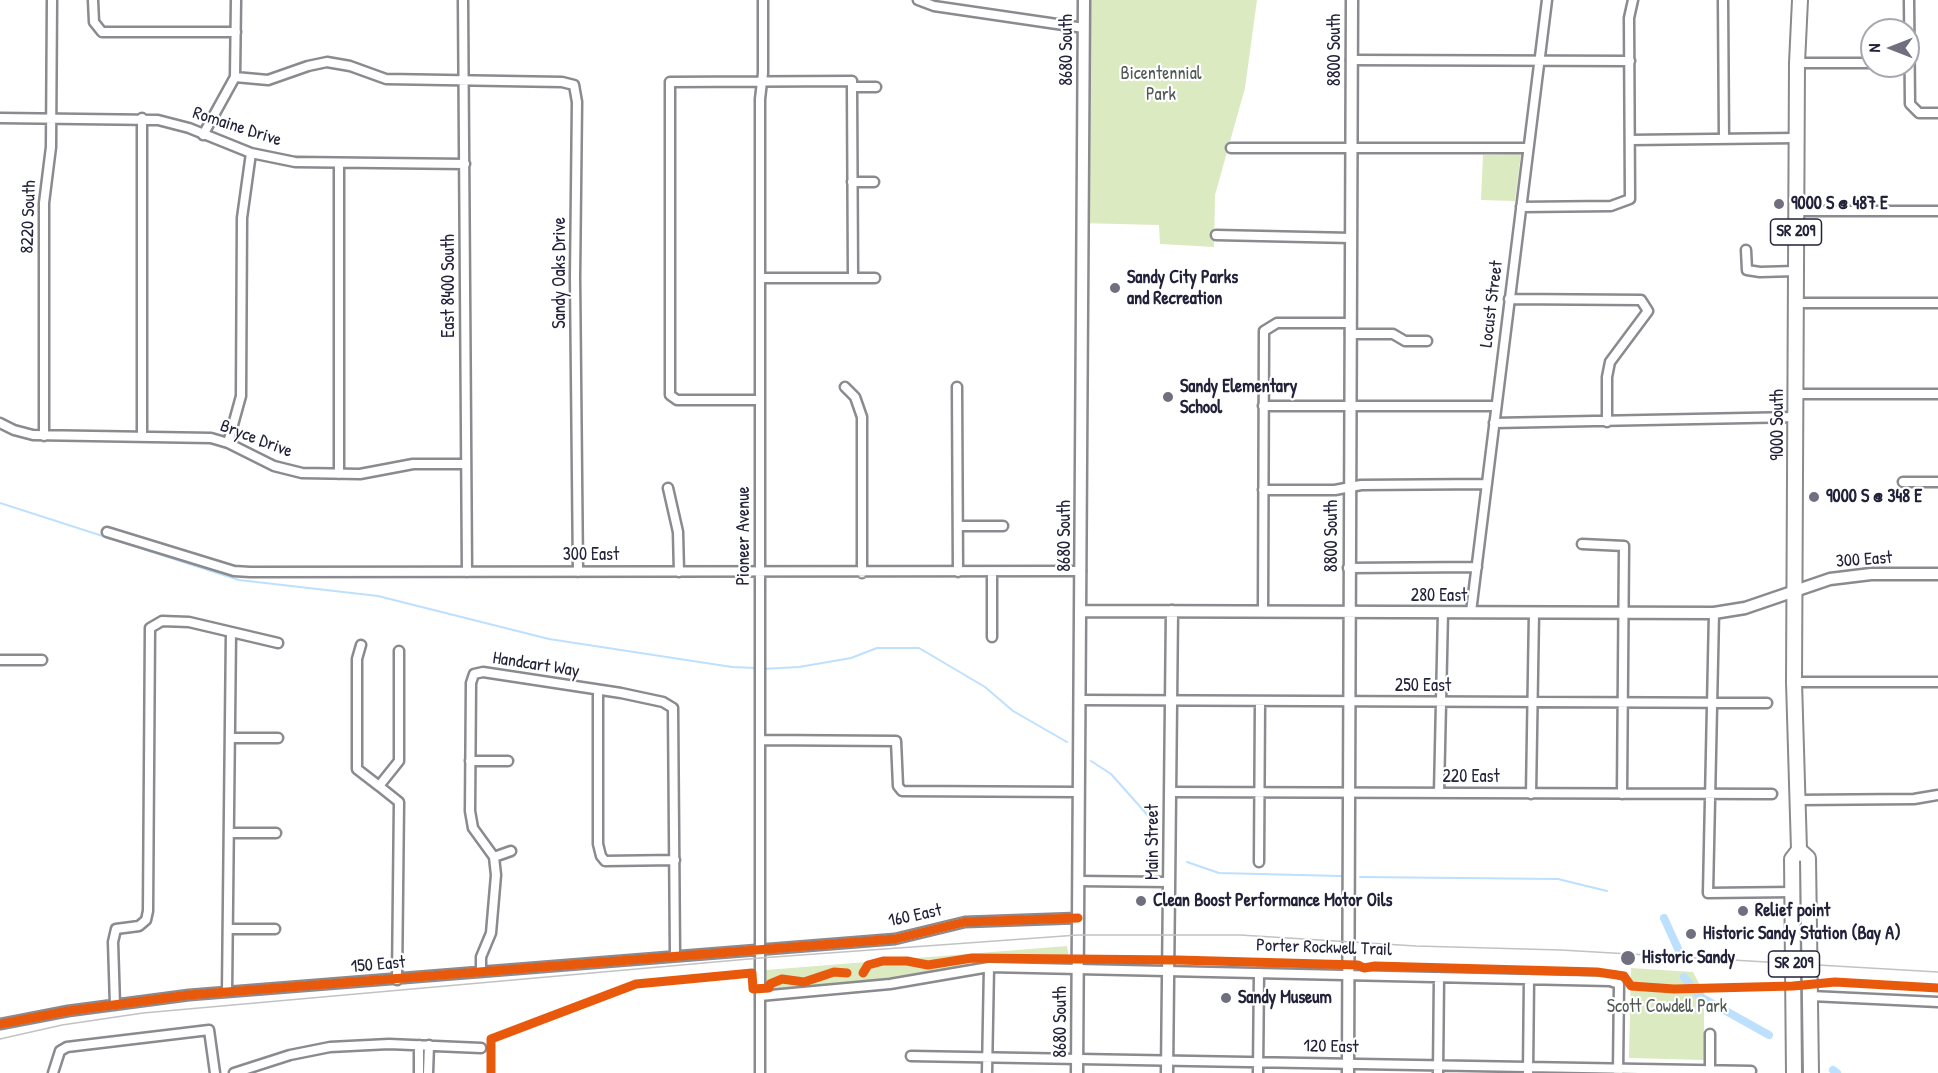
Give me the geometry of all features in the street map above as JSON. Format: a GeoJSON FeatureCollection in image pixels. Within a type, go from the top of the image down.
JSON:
{"type":"FeatureCollection","features":[{"type":"Feature","properties":{"kind":"main road","name":"9000 South"},"geometry":{"type":"LineString","coordinates":[[1794,1073],[1792,859],[1799,850],[1794,591],[1796,138],[1800,0]]}},
{"type":"Feature","properties":{"kind":"main road","name":"9000 South"},"geometry":{"type":"LineString","coordinates":[[1799,850],[1808,858],[1811,1073]]}},
{"type":"Feature","properties":{"kind":"main road"},"geometry":{"type":"LineString","coordinates":[[1794,1036],[1804,1004],[1811,996]]}},
{"type":"Feature","properties":{"kind":"street","name":"8220 South"},"geometry":{"type":"LineString","coordinates":[[44,436],[45,197],[51,147],[52,0]]}},
{"type":"Feature","properties":{"kind":"street"},"geometry":{"type":"LineString","coordinates":[[93,0],[93,18],[98,30],[111,33],[236,33]]}},
{"type":"Feature","properties":{"kind":"street"},"geometry":{"type":"LineString","coordinates":[[203,135],[235,77],[236,0]]}},
{"type":"Feature","properties":{"kind":"street","name":"East 8400 South"},"geometry":{"type":"LineString","coordinates":[[463,0],[467,572]]}},
{"type":"Feature","properties":{"kind":"street","name":"Pioneer Avenue"},"geometry":{"type":"LineString","coordinates":[[760,1073],[760,278],[763,0]]}},
{"type":"Feature","properties":{"kind":"street"},"geometry":{"type":"LineString","coordinates":[[918,0],[945,8],[1084,28]]}},
{"type":"Feature","properties":{"kind":"street","name":"8680 South"},"geometry":{"type":"LineString","coordinates":[[1077,1073],[1084,0]]}},
{"type":"Feature","properties":{"kind":"street","name":"8800 South"},"geometry":{"type":"LineString","coordinates":[[1348,1068],[1350,792],[1348,568],[1352,0]]}},
{"type":"Feature","properties":{"kind":"street","name":"Locust Street"},"geometry":{"type":"LineString","coordinates":[[1471,612],[1547,0]]}},
{"type":"Feature","properties":{"kind":"street"},"geometry":{"type":"LineString","coordinates":[[1521,207],[1605,207],[1624,203],[1630,199],[1629,18],[1633,0]]}},
{"type":"Feature","properties":{"kind":"street"},"geometry":{"type":"LineString","coordinates":[[1723,0],[1724,139]]}},
{"type":"Feature","properties":{"kind":"street"},"geometry":{"type":"LineString","coordinates":[[1910,0],[1910,18]]}},
{"type":"Feature","properties":{"kind":"street"},"geometry":{"type":"LineString","coordinates":[[1351,60],[1630,61]]}},
{"type":"Feature","properties":{"kind":"street"},"geometry":{"type":"LineString","coordinates":[[235,77],[268,80],[308,66],[327,63],[350,66],[386,79],[464,80]]}},
{"type":"Feature","properties":{"kind":"street"},"geometry":{"type":"LineString","coordinates":[[1797,63],[1860,63]]}},
{"type":"Feature","properties":{"kind":"street"},"geometry":{"type":"LineString","coordinates":[[1909,78],[1909,97],[1914,110],[1919,113],[1938,113]]}},
{"type":"Feature","properties":{"kind":"street","name":"Sandy Oaks Drive"},"geometry":{"type":"LineString","coordinates":[[464,80],[562,82],[574,85],[576,90],[578,572]]}},
{"type":"Feature","properties":{"kind":"street"},"geometry":{"type":"LineString","coordinates":[[760,400],[672,399],[670,395],[670,82],[852,81],[853,277]]}},
{"type":"Feature","properties":{"kind":"street"},"geometry":{"type":"LineString","coordinates":[[852,87],[876,87]]}},
{"type":"Feature","properties":{"kind":"street","name":"Romaine Drive"},"geometry":{"type":"LineString","coordinates":[[0,118],[142,118],[174,124],[251,153],[295,162],[465,164]]}},
{"type":"Feature","properties":{"kind":"street"},"geometry":{"type":"LineString","coordinates":[[142,118],[142,436]]}},
{"type":"Feature","properties":{"kind":"street"},"geometry":{"type":"LineString","coordinates":[[1630,140],[1796,138]]}},
{"type":"Feature","properties":{"kind":"street"},"geometry":{"type":"LineString","coordinates":[[1232,148],[1528,147]]}},
{"type":"Feature","properties":{"kind":"street"},"geometry":{"type":"LineString","coordinates":[[228,443],[241,396],[242,218],[251,153]]}},
{"type":"Feature","properties":{"kind":"street"},"geometry":{"type":"LineString","coordinates":[[339,164],[339,474]]}},
{"type":"Feature","properties":{"kind":"street"},"geometry":{"type":"LineString","coordinates":[[852,183],[874,182]]}},
{"type":"Feature","properties":{"kind":"street"},"geometry":{"type":"LineString","coordinates":[[1796,211],[1938,211]]}},
{"type":"Feature","properties":{"kind":"street"},"geometry":{"type":"LineString","coordinates":[[1216,235],[1351,238]]}},
{"type":"Feature","properties":{"kind":"street"},"geometry":{"type":"LineString","coordinates":[[1746,250],[1747,270],[1796,271]]}},
{"type":"Feature","properties":{"kind":"street"},"geometry":{"type":"LineString","coordinates":[[760,278],[876,278]]}},
{"type":"Feature","properties":{"kind":"street"},"geometry":{"type":"LineString","coordinates":[[1509,299],[1641,300],[1648,312],[1610,362],[1607,377],[1607,422]]}},
{"type":"Feature","properties":{"kind":"street"},"geometry":{"type":"LineString","coordinates":[[1796,303],[1938,303]]}},
{"type":"Feature","properties":{"kind":"street"},"geometry":{"type":"LineString","coordinates":[[1263,612],[1263,336],[1267,327],[1277,323],[1350,328],[1393,334],[1405,341],[1427,341]]}},
{"type":"Feature","properties":{"kind":"street"},"geometry":{"type":"LineString","coordinates":[[845,387],[860,407],[862,417],[862,573]]}},
{"type":"Feature","properties":{"kind":"street"},"geometry":{"type":"LineString","coordinates":[[957,387],[958,572]]}},
{"type":"Feature","properties":{"kind":"street"},"geometry":{"type":"LineString","coordinates":[[1796,394],[1938,394]]}},
{"type":"Feature","properties":{"kind":"street"},"geometry":{"type":"LineString","coordinates":[[1263,406],[1496,406]]}},
{"type":"Feature","properties":{"kind":"street"},"geometry":{"type":"LineString","coordinates":[[1494,423],[1796,417]]}},
{"type":"Feature","properties":{"kind":"street","name":"Bryce Drive"},"geometry":{"type":"LineString","coordinates":[[0,423],[23,433],[44,436],[202,437],[228,443],[260,461],[289,470],[339,474],[371,472],[413,464],[466,464]]}},
{"type":"Feature","properties":{"kind":"street"},"geometry":{"type":"LineString","coordinates":[[1903,482],[1938,482]]}},
{"type":"Feature","properties":{"kind":"street"},"geometry":{"type":"LineString","coordinates":[[1263,490],[1335,490],[1349,486],[1487,484]]}},
{"type":"Feature","properties":{"kind":"street"},"geometry":{"type":"LineString","coordinates":[[668,488],[678,532],[679,572]]}},
{"type":"Feature","properties":{"kind":"street"},"geometry":{"type":"LineString","coordinates":[[958,526],[1003,526]]}},
{"type":"Feature","properties":{"kind":"street","name":"300 East"},"geometry":{"type":"LineString","coordinates":[[107,532],[234,571],[862,573],[1081,571]]}},
{"type":"Feature","properties":{"kind":"street"},"geometry":{"type":"LineString","coordinates":[[1582,544],[1624,546],[1623,794]]}},
{"type":"Feature","properties":{"kind":"street"},"geometry":{"type":"LineString","coordinates":[[1348,568],[1477,567]]}},
{"type":"Feature","properties":{"kind":"street"},"geometry":{"type":"LineString","coordinates":[[992,572],[992,637]]}},
{"type":"Feature","properties":{"kind":"street","name":"300 East"},"geometry":{"type":"LineString","coordinates":[[1794,591],[1844,576],[1938,574]]}},
{"type":"Feature","properties":{"kind":"street","name":"280 East"},"geometry":{"type":"LineString","coordinates":[[1081,611],[1714,613],[1745,608],[1794,591]]}},
{"type":"Feature","properties":{"kind":"street","name":"Main Street"},"geometry":{"type":"LineString","coordinates":[[1167,1073],[1172,611]]}},
{"type":"Feature","properties":{"kind":"street"},"geometry":{"type":"LineString","coordinates":[[1440,793],[1443,612]]}},
{"type":"Feature","properties":{"kind":"street"},"geometry":{"type":"LineString","coordinates":[[1531,794],[1534,613]]}},
{"type":"Feature","properties":{"kind":"street"},"geometry":{"type":"LineString","coordinates":[[1714,613],[1708,893],[1793,892]]}},
{"type":"Feature","properties":{"kind":"street"},"geometry":{"type":"LineString","coordinates":[[115,1005],[113,942],[116,929],[139,926],[146,920],[148,637],[153,624],[162,621],[181,621],[278,643]]}},
{"type":"Feature","properties":{"kind":"street"},"geometry":{"type":"LineString","coordinates":[[227,992],[231,632]]}},
{"type":"Feature","properties":{"kind":"street"},"geometry":{"type":"LineString","coordinates":[[361,645],[357,659],[357,769],[399,802],[397,981]]}},
{"type":"Feature","properties":{"kind":"street"},"geometry":{"type":"LineString","coordinates":[[379,786],[399,761],[399,651]]}},
{"type":"Feature","properties":{"kind":"street"},"geometry":{"type":"LineString","coordinates":[[0,660],[42,660]]}},
{"type":"Feature","properties":{"kind":"street","name":"Handcart Way"},"geometry":{"type":"LineString","coordinates":[[494,858],[477,836],[471,820],[471,688],[474,674],[488,672],[663,702],[673,708],[675,860]]}},
{"type":"Feature","properties":{"kind":"street"},"geometry":{"type":"LineString","coordinates":[[1794,682],[1938,682]]}},
{"type":"Feature","properties":{"kind":"street"},"geometry":{"type":"LineString","coordinates":[[598,691],[598,844],[601,856],[605,861],[675,860],[675,955]]}},
{"type":"Feature","properties":{"kind":"street","name":"250 East"},"geometry":{"type":"LineString","coordinates":[[1080,700],[1767,703]]}},
{"type":"Feature","properties":{"kind":"street"},"geometry":{"type":"LineString","coordinates":[[1259,862],[1260,702]]}},
{"type":"Feature","properties":{"kind":"street"},"geometry":{"type":"LineString","coordinates":[[230,738],[278,738]]}},
{"type":"Feature","properties":{"kind":"street"},"geometry":{"type":"LineString","coordinates":[[759,740],[896,741],[898,786],[902,791],[1078,792]]}},
{"type":"Feature","properties":{"kind":"street"},"geometry":{"type":"LineString","coordinates":[[470,761],[508,761]]}},
{"type":"Feature","properties":{"kind":"street","name":"220 East"},"geometry":{"type":"LineString","coordinates":[[1170,792],[1772,794]]}},
{"type":"Feature","properties":{"kind":"street"},"geometry":{"type":"LineString","coordinates":[[1797,800],[1914,799],[1938,795]]}},
{"type":"Feature","properties":{"kind":"street"},"geometry":{"type":"LineString","coordinates":[[229,833],[276,833]]}},
{"type":"Feature","properties":{"kind":"street"},"geometry":{"type":"LineString","coordinates":[[481,972],[481,957],[491,933],[496,875],[494,858],[511,851]]}},
{"type":"Feature","properties":{"kind":"street"},"geometry":{"type":"LineString","coordinates":[[1078,881],[1170,882]]}},
{"type":"Feature","properties":{"kind":"street","name":"160 East"},"geometry":{"type":"LineString","coordinates":[[760,949],[896,939],[965,922],[1078,918]]}},
{"type":"Feature","properties":{"kind":"street"},"geometry":{"type":"LineString","coordinates":[[228,929],[275,929]]}},
{"type":"Feature","properties":{"kind":"street","name":"150 East"},"geometry":{"type":"LineString","coordinates":[[0,1024],[115,1005],[227,992],[397,981],[760,949]]}},
{"type":"Feature","properties":{"kind":"street"},"geometry":{"type":"LineString","coordinates":[[987,1073],[988,967]]}},
{"type":"Feature","properties":{"kind":"street"},"geometry":{"type":"LineString","coordinates":[[760,996],[890,984],[988,967],[1528,979],[1619,984],[1618,1070]]}},
{"type":"Feature","properties":{"kind":"street"},"geometry":{"type":"LineString","coordinates":[[1258,1073],[1259,973]]}},
{"type":"Feature","properties":{"kind":"street"},"geometry":{"type":"LineString","coordinates":[[1438,1069],[1439,977]]}},
{"type":"Feature","properties":{"kind":"street"},"geometry":{"type":"LineString","coordinates":[[1528,979],[1528,1070]]}},
{"type":"Feature","properties":{"kind":"street"},"geometry":{"type":"LineString","coordinates":[[1811,996],[1938,1002]]}},
{"type":"Feature","properties":{"kind":"street"},"geometry":{"type":"LineString","coordinates":[[53,1073],[60,1051],[67,1047],[209,1030],[214,1073]]}},
{"type":"Feature","properties":{"kind":"street"},"geometry":{"type":"LineString","coordinates":[[1710,1034],[1710,1072]]}},
{"type":"Feature","properties":{"kind":"street"},"geometry":{"type":"LineString","coordinates":[[419,1073],[424,1045]]}},
{"type":"Feature","properties":{"kind":"street"},"geometry":{"type":"LineString","coordinates":[[424,1045],[428,1073]]}},
{"type":"Feature","properties":{"kind":"street"},"geometry":{"type":"LineString","coordinates":[[234,1073],[257,1069],[300,1052],[330,1047],[424,1045],[481,1048]]}},
{"type":"Feature","properties":{"kind":"street","name":"120 East"},"geometry":{"type":"LineString","coordinates":[[911,1056],[1258,1063],[1348,1068],[1751,1071]]}},
{"type":"Feature","properties":{"kind":"green space","name":"Bicentennial Park"},"geometry":{"type":"Polygon","coordinates":[[[1080,0],[1257,0],[1245,88],[1215,195],[1214,247],[1160,244],[1159,225],[1079,223],[1080,0]]]}},
{"type":"Feature","properties":{"kind":"green space"},"geometry":{"type":"Polygon","coordinates":[[[1521,154],[1515,201],[1481,200],[1483,155],[1521,154]]]}},
{"type":"Feature","properties":{"kind":"green space"},"geometry":{"type":"Polygon","coordinates":[[[1067,946],[1069,958],[1065,963],[979,962],[893,979],[776,990],[766,984],[766,970],[1067,946]]]}},
{"type":"Feature","properties":{"kind":"green space","name":"Scott Cowdell Park"},"geometry":{"type":"Polygon","coordinates":[[[1631,968],[1693,972],[1704,993],[1704,1060],[1629,1058],[1631,968]]]}},
{"type":"Feature","properties":{"kind":"waterway"},"geometry":{"type":"LineString","coordinates":[[0,503],[239,580],[378,596],[549,639],[732,667],[756,668]]}},
{"type":"Feature","properties":{"kind":"waterway"},"geometry":{"type":"LineString","coordinates":[[762,669],[799,667],[851,658],[877,648],[919,648],[985,687],[1013,711],[1067,742]]}},
{"type":"Feature","properties":{"kind":"waterway"},"geometry":{"type":"LineString","coordinates":[[1091,761],[1111,774],[1159,828]]}},
{"type":"Feature","properties":{"kind":"waterway"},"geometry":{"type":"LineString","coordinates":[[1187,862],[1219,873],[1341,876]]}},
{"type":"Feature","properties":{"kind":"waterway"},"geometry":{"type":"LineString","coordinates":[[1360,877],[1558,879],[1607,891]]}},
{"type":"Feature","properties":{"kind":"waterway"},"geometry":{"type":"LineString","coordinates":[[1664,918],[1679,951]]}},
{"type":"Feature","properties":{"kind":"waterway"},"geometry":{"type":"LineString","coordinates":[[1684,977],[1699,996],[1769,1035]]}},
{"type":"Feature","properties":{"kind":"waterway"},"geometry":{"type":"LineString","coordinates":[[1833,1070],[1837,1073]]}},
{"type":"Feature","properties":{"kind":"tram line"},"geometry":{"type":"LineString","coordinates":[[0,1039],[62,1025],[143,1013],[760,958],[1078,935],[1240,935],[1416,946],[1561,950],[1938,972]]}},
{"type":"Feature","properties":{"kind":"cycle path"},"geometry":{"type":"LineString","coordinates":[[0,1024],[68,1011],[189,995],[895,939],[965,922],[1078,918]]}},
{"type":"Feature","properties":{"kind":"cycle path","name":"Porter Rockwell Trail"},"geometry":{"type":"LineString","coordinates":[[863,973],[868,965],[883,961],[907,961],[928,965],[972,958],[1178,960],[1358,965],[1364,968],[1375,966],[1597,972],[1624,976],[1631,986],[1674,989],[1793,986],[1835,982],[1938,988]]}},
{"type":"Feature","properties":{"kind":"cycle path"},"geometry":{"type":"LineString","coordinates":[[491,1073],[491,1039],[636,984],[752,973],[753,989],[769,988],[770,984],[782,979],[804,982],[834,972],[847,973]]}},
{"type":"Feature","properties":{"kind":"place","name":"9000 S @ 487 E"},"geometry":{"type":"Point","coordinates":[1779,204]}},
{"type":"Feature","properties":{"kind":"place","name":"Sandy City Parks and Recreation"},"geometry":{"type":"Point","coordinates":[1115,288]}},
{"type":"Feature","properties":{"kind":"place","name":"Sandy Elementary School"},"geometry":{"type":"Point","coordinates":[1168,397]}},
{"type":"Feature","properties":{"kind":"place","name":"9000 S @ 348 E"},"geometry":{"type":"Point","coordinates":[1814,497]}},
{"type":"Feature","properties":{"kind":"place","name":"Clean Boost Performance Motor Oils"},"geometry":{"type":"Point","coordinates":[1141,901]}},
{"type":"Feature","properties":{"kind":"place","name":"Relief point"},"geometry":{"type":"Point","coordinates":[1743,911]}},
{"type":"Feature","properties":{"kind":"place","name":"Historic Sandy Station (Bay A)"},"geometry":{"type":"Point","coordinates":[1691,934]}},
{"type":"Feature","properties":{"kind":"place","name":"Historic Sandy"},"geometry":{"type":"Point","coordinates":[1628,958]}},
{"type":"Feature","properties":{"kind":"place","name":"Sandy Museum"},"geometry":{"type":"Point","coordinates":[1226,998]}}]}
